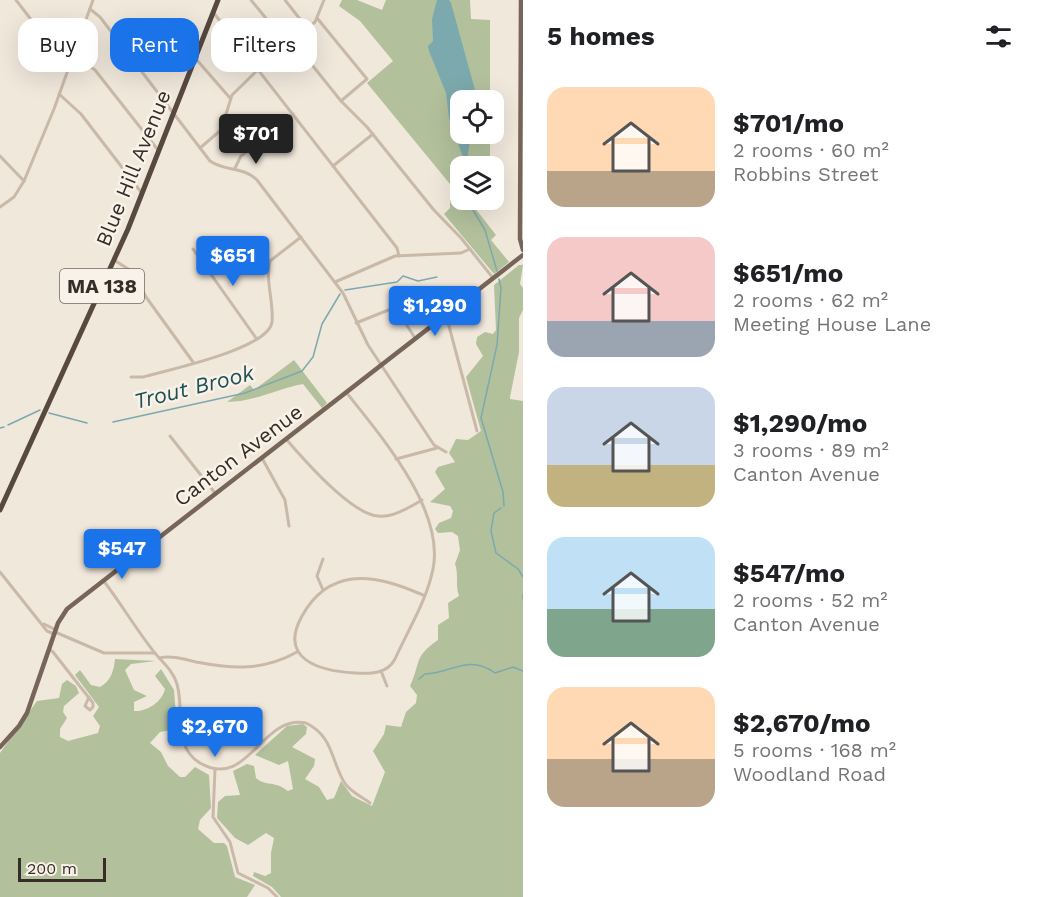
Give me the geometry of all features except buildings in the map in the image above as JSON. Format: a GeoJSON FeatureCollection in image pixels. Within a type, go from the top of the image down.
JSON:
{"type":"FeatureCollection","features":[{"type":"Feature","properties":{"kind":"highway","name":"Blue Hill Avenue"},"geometry":{"type":"LineString","coordinates":[[199,50],[218,0]]}},
{"type":"Feature","properties":{"kind":"highway","name":"Blue Hill Avenue"},"geometry":{"type":"LineString","coordinates":[[0,510],[114,260],[190,72]]}},
{"type":"Feature","properties":{"kind":"main road"},"geometry":{"type":"LineString","coordinates":[[521,0],[523,250]]}},
{"type":"Feature","properties":{"kind":"main road","name":"Canton Avenue"},"geometry":{"type":"LineString","coordinates":[[0,747],[19,726],[27,713],[55,632],[65,611],[523,255]]}},
{"type":"Feature","properties":{"kind":"street"},"geometry":{"type":"LineString","coordinates":[[16,0],[30,18]]}},
{"type":"Feature","properties":{"kind":"street"},"geometry":{"type":"LineString","coordinates":[[87,18],[93,0]]}},
{"type":"Feature","properties":{"kind":"street"},"geometry":{"type":"LineString","coordinates":[[251,0],[266,18]]}},
{"type":"Feature","properties":{"kind":"street"},"geometry":{"type":"LineString","coordinates":[[285,0],[299,18]]}},
{"type":"Feature","properties":{"kind":"street"},"geometry":{"type":"LineString","coordinates":[[324,0],[317,18],[367,79],[341,101]]}},
{"type":"Feature","properties":{"kind":"street"},"geometry":{"type":"LineString","coordinates":[[90,9],[100,17],[212,163],[235,168],[253,176],[347,299],[356,323],[381,366],[437,448],[446,452]]}},
{"type":"Feature","properties":{"kind":"street"},"geometry":{"type":"LineString","coordinates":[[213,12],[218,18]]}},
{"type":"Feature","properties":{"kind":"street"},"geometry":{"type":"LineString","coordinates":[[199,62],[230,98]]}},
{"type":"Feature","properties":{"kind":"street"},"geometry":{"type":"LineString","coordinates":[[317,71],[341,101],[373,134],[432,209],[470,249],[493,278]]}},
{"type":"Feature","properties":{"kind":"street"},"geometry":{"type":"LineString","coordinates":[[0,207],[14,197],[24,181],[67,72]]}},
{"type":"Feature","properties":{"kind":"street"},"geometry":{"type":"LineString","coordinates":[[97,72],[159,152]]}},
{"type":"Feature","properties":{"kind":"street"},"geometry":{"type":"LineString","coordinates":[[200,148],[222,128],[230,98],[257,72]]}},
{"type":"Feature","properties":{"kind":"street"},"geometry":{"type":"LineString","coordinates":[[261,72],[397,248],[399,256]]}},
{"type":"Feature","properties":{"kind":"street"},"geometry":{"type":"LineString","coordinates":[[59,94],[81,114],[142,194]]}},
{"type":"Feature","properties":{"kind":"street"},"geometry":{"type":"LineString","coordinates":[[235,168],[241,156],[293,114]]}},
{"type":"Feature","properties":{"kind":"street"},"geometry":{"type":"LineString","coordinates":[[333,166],[373,134]]}},
{"type":"Feature","properties":{"kind":"street"},"geometry":{"type":"LineString","coordinates":[[0,156],[24,181]]}},
{"type":"Feature","properties":{"kind":"street"},"geometry":{"type":"LineString","coordinates":[[131,377],[143,377],[239,348],[256,338],[272,324],[270,261],[301,237]]}},
{"type":"Feature","properties":{"kind":"street"},"geometry":{"type":"LineString","coordinates":[[193,249],[256,338]]}},
{"type":"Feature","properties":{"kind":"street"},"geometry":{"type":"LineString","coordinates":[[335,282],[399,256],[461,253],[470,249]]}},
{"type":"Feature","properties":{"kind":"street"},"geometry":{"type":"LineString","coordinates":[[114,260],[133,272],[146,297],[193,362]]}},
{"type":"Feature","properties":{"kind":"street"},"geometry":{"type":"LineString","coordinates":[[356,323],[391,309],[399,313],[415,338]]}},
{"type":"Feature","properties":{"kind":"street"},"geometry":{"type":"LineString","coordinates":[[446,315],[477,430]]}},
{"type":"Feature","properties":{"kind":"street"},"geometry":{"type":"LineString","coordinates":[[346,392],[396,459],[422,500],[431,525],[435,548],[433,570],[423,595],[394,661],[381,671],[356,673],[324,669],[310,663],[297,652],[293,638],[296,626],[310,602],[323,590],[345,580],[366,579],[423,595]]}},
{"type":"Feature","properties":{"kind":"street"},"geometry":{"type":"LineString","coordinates":[[170,436],[215,493]]}},
{"type":"Feature","properties":{"kind":"street"},"geometry":{"type":"LineString","coordinates":[[425,451],[430,438]]}},
{"type":"Feature","properties":{"kind":"street"},"geometry":{"type":"LineString","coordinates":[[286,440],[315,473],[367,513],[388,515],[422,500]]}},
{"type":"Feature","properties":{"kind":"street"},"geometry":{"type":"LineString","coordinates":[[396,459],[437,448]]}},
{"type":"Feature","properties":{"kind":"street"},"geometry":{"type":"LineString","coordinates":[[262,458],[286,502],[289,526]]}},
{"type":"Feature","properties":{"kind":"street"},"geometry":{"type":"LineString","coordinates":[[323,559],[317,576],[323,590]]}},
{"type":"Feature","properties":{"kind":"street"},"geometry":{"type":"LineString","coordinates":[[0,572],[47,631],[55,632],[104,653],[155,653]]}},
{"type":"Feature","properties":{"kind":"street"},"geometry":{"type":"LineString","coordinates":[[103,580],[155,653],[171,669],[177,686],[185,748],[201,763],[215,769],[228,769],[240,765],[283,725],[303,722],[312,726],[327,742],[345,784],[370,803]]}},
{"type":"Feature","properties":{"kind":"street"},"geometry":{"type":"LineString","coordinates":[[49,649],[89,697],[94,706],[91,710],[86,708],[89,697]]}},
{"type":"Feature","properties":{"kind":"street"},"geometry":{"type":"LineString","coordinates":[[159,658],[173,657],[249,668],[271,665],[297,652]]}},
{"type":"Feature","properties":{"kind":"street"},"geometry":{"type":"LineString","coordinates":[[381,671],[387,686]]}},
{"type":"Feature","properties":{"kind":"street"},"geometry":{"type":"LineString","coordinates":[[215,769],[213,816],[228,839],[238,873],[266,887],[277,897]]}},
{"type":"Feature","properties":{"kind":"green space"},"geometry":{"type":"Polygon","coordinates":[[[342,0],[357,0],[382,10],[386,0],[470,0],[471,19],[490,20],[490,90],[450,90],[450,144],[490,144],[490,156],[450,156],[450,184],[367,83],[393,61],[360,21],[339,6],[342,0]]]}},
{"type":"Feature","properties":{"kind":"green space"},"geometry":{"type":"Polygon","coordinates":[[[450,208],[450,210],[476,210],[496,235],[491,240],[509,262],[494,274],[444,214],[450,208]]]}},
{"type":"Feature","properties":{"kind":"green space"},"geometry":{"type":"Polygon","coordinates":[[[519,265],[523,265],[520,284],[523,288],[523,310],[519,318],[519,352],[510,399],[523,401],[523,897],[281,897],[272,887],[253,876],[254,872],[265,876],[271,873],[274,838],[266,833],[248,845],[235,838],[217,818],[218,802],[225,796],[240,795],[233,771],[247,764],[254,766],[256,778],[260,781],[288,791],[293,789],[288,761],[279,765],[255,755],[287,726],[303,724],[307,727],[306,734],[292,747],[315,759],[314,766],[305,779],[319,787],[327,800],[334,798],[341,781],[352,796],[372,806],[385,772],[373,751],[384,734],[386,725],[401,727],[406,712],[416,703],[417,695],[410,686],[421,656],[438,640],[438,625],[449,618],[448,603],[459,596],[455,564],[460,550],[458,536],[452,532],[438,533],[435,529],[439,523],[451,518],[453,511],[450,506],[430,502],[445,489],[435,472],[438,467],[455,462],[449,453],[456,439],[468,440],[481,431],[466,377],[483,356],[476,344],[477,337],[485,332],[493,334],[496,330],[494,285],[519,265]]]}},
{"type":"Feature","properties":{"kind":"green space"},"geometry":{"type":"Polygon","coordinates":[[[294,360],[327,403],[322,408],[303,384],[246,400],[227,402],[250,385],[254,390],[294,360]]]}},
{"type":"Feature","properties":{"kind":"green space"},"geometry":{"type":"Polygon","coordinates":[[[115,659],[156,661],[131,664],[125,670],[134,690],[147,696],[134,702],[134,711],[149,708],[161,698],[165,689],[155,676],[161,669],[174,690],[177,729],[160,732],[150,743],[161,752],[168,766],[180,777],[185,777],[195,767],[209,775],[211,808],[200,820],[198,829],[214,843],[224,843],[227,846],[235,877],[255,885],[247,897],[0,897],[0,753],[37,701],[59,698],[62,684],[67,680],[76,686],[79,693],[64,706],[63,712],[67,718],[60,729],[60,737],[68,741],[98,733],[100,726],[93,716],[99,707],[75,675],[80,670],[91,685],[100,687],[111,675],[115,659]]]}},
{"type":"Feature","properties":{"kind":"water"},"geometry":{"type":"Polygon","coordinates":[[[437,0],[449,0],[475,90],[450,90],[450,121],[446,93],[428,46],[433,41],[432,19],[437,0]]]}},
{"type":"Feature","properties":{"kind":"water"},"geometry":{"type":"Polygon","coordinates":[[[458,144],[469,144],[468,156],[462,156],[458,144]]]}},
{"type":"Feature","properties":{"kind":"waterway"},"geometry":{"type":"LineString","coordinates":[[473,210],[485,230],[497,271]]}},
{"type":"Feature","properties":{"kind":"waterway","name":"Trout Brook"},"geometry":{"type":"LineString","coordinates":[[345,290],[397,282],[403,276],[418,281],[437,277]]}},
{"type":"Feature","properties":{"kind":"waterway"},"geometry":{"type":"LineString","coordinates":[[499,279],[501,288],[497,345],[481,418],[503,492],[504,506]]}},
{"type":"Feature","properties":{"kind":"waterway","name":"Trout Brook"},"geometry":{"type":"LineString","coordinates":[[113,422],[245,393],[302,371],[313,357],[322,324],[340,294]]}},
{"type":"Feature","properties":{"kind":"waterway","name":"Trout Brook"},"geometry":{"type":"LineString","coordinates":[[8,425],[40,410]]}},
{"type":"Feature","properties":{"kind":"waterway","name":"Trout Brook"},"geometry":{"type":"LineString","coordinates":[[49,413],[87,423]]}},
{"type":"Feature","properties":{"kind":"waterway","name":"Trout Brook"},"geometry":{"type":"LineString","coordinates":[[0,428],[4,427]]}},
{"type":"Feature","properties":{"kind":"waterway"},"geometry":{"type":"LineString","coordinates":[[501,508],[494,513],[491,531],[496,553],[518,569],[523,577]]}},
{"type":"Feature","properties":{"kind":"waterway"},"geometry":{"type":"LineString","coordinates":[[523,594],[523,599]]}},
{"type":"Feature","properties":{"kind":"waterway"},"geometry":{"type":"LineString","coordinates":[[419,679],[425,674],[468,665],[477,665],[495,673],[513,667],[523,671]]}}]}
